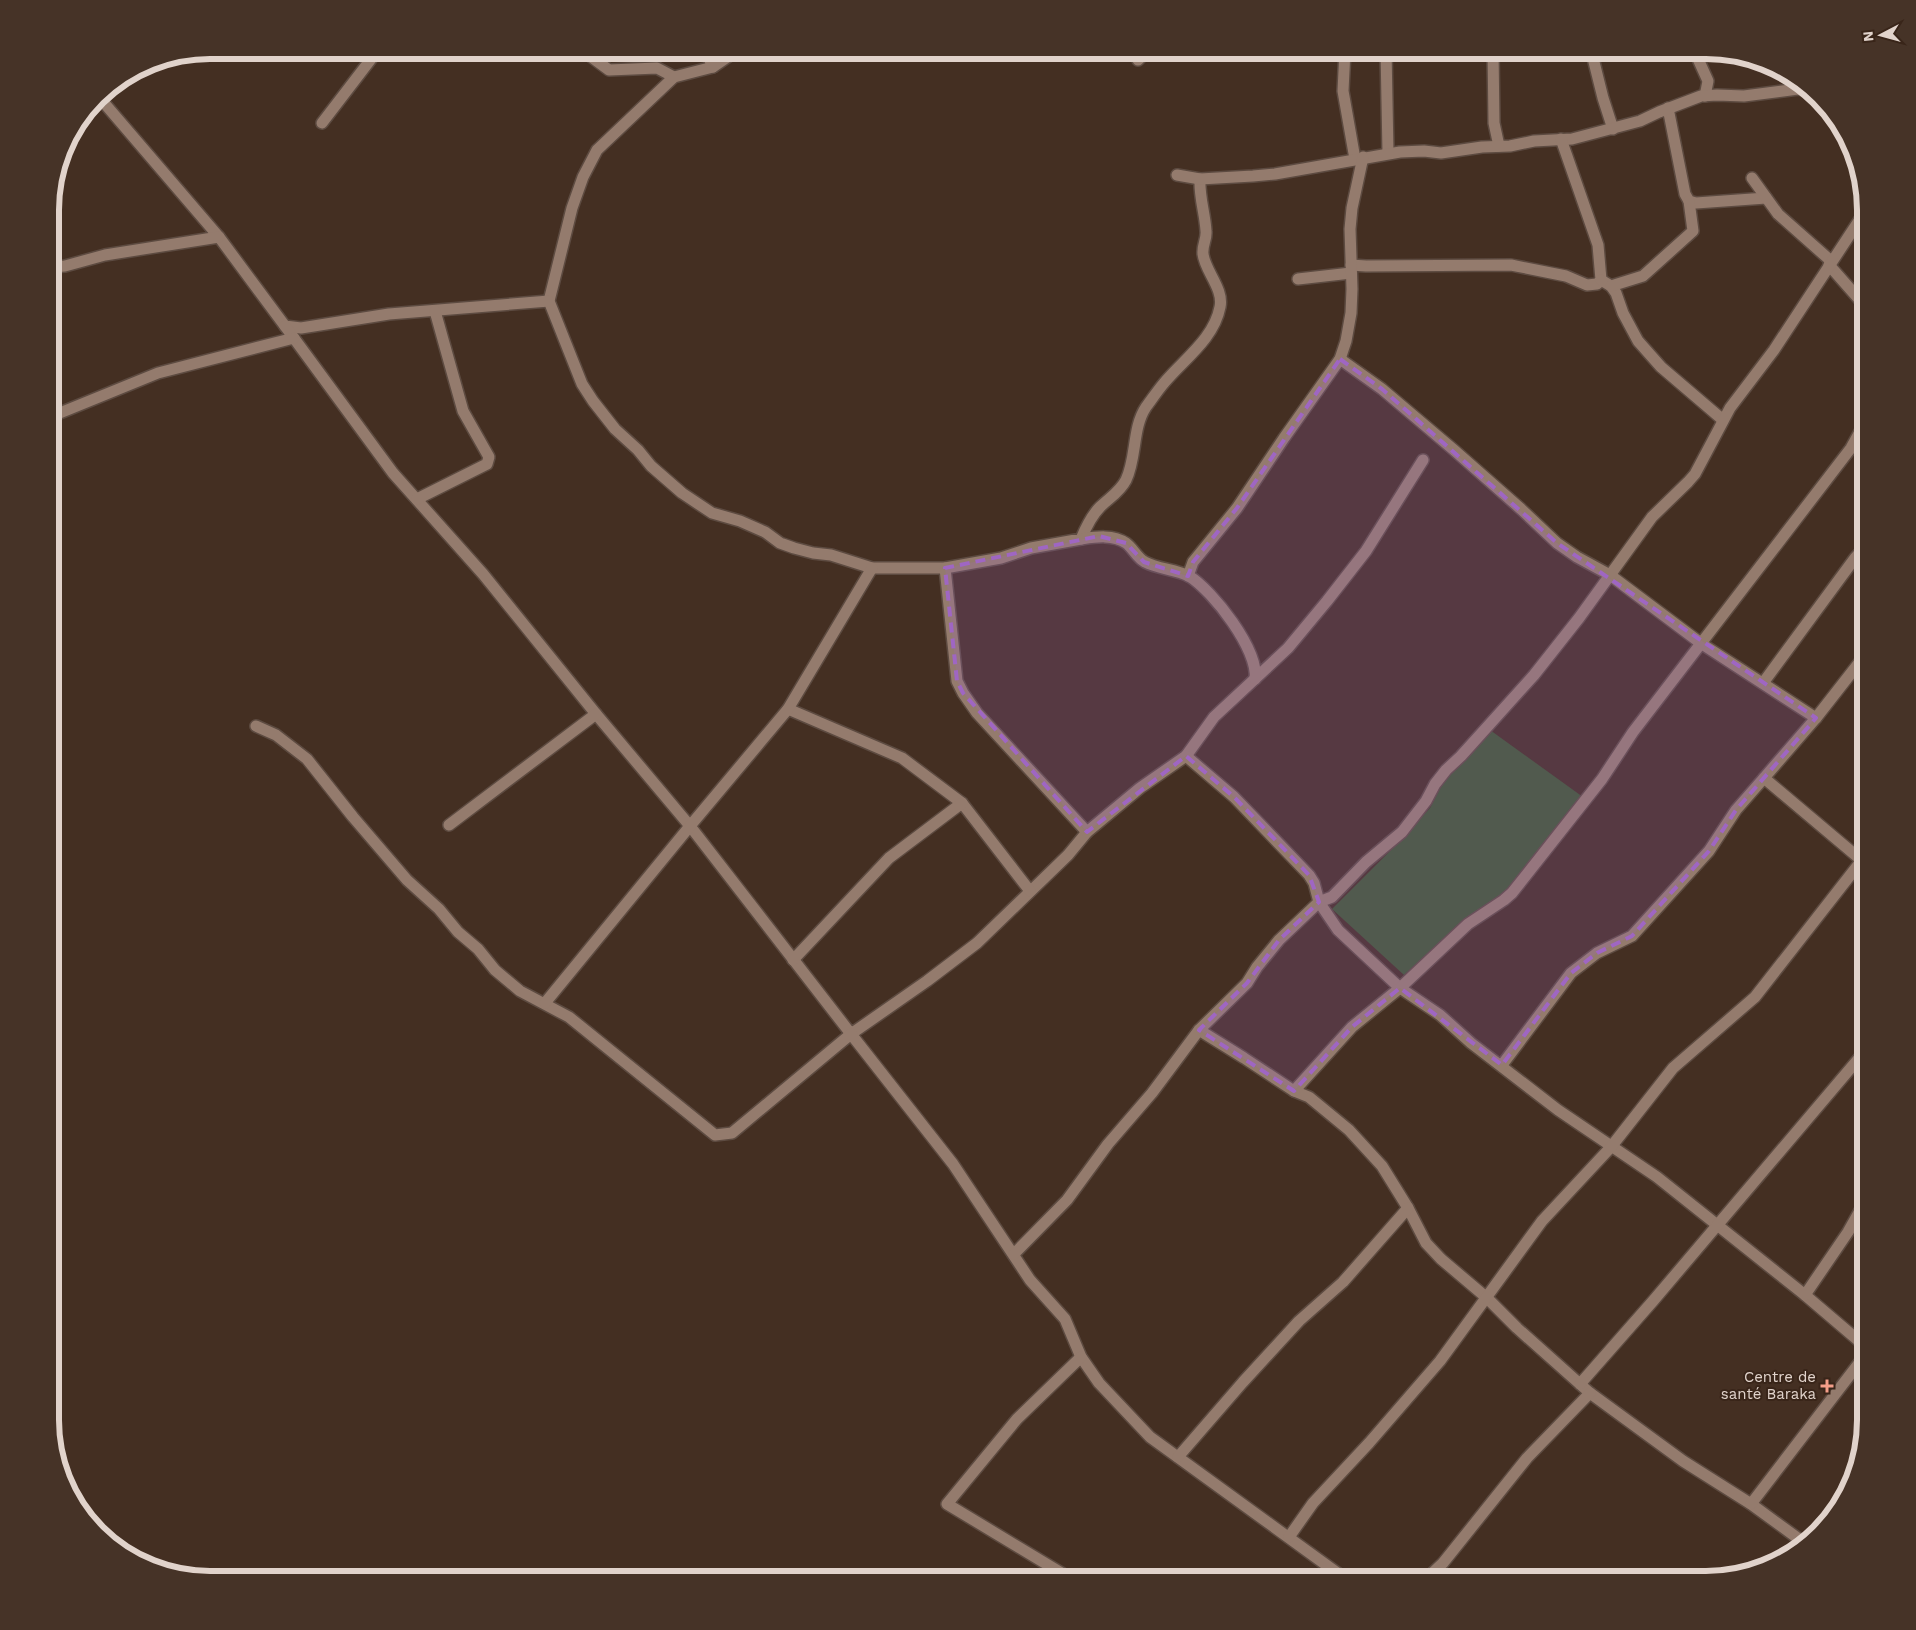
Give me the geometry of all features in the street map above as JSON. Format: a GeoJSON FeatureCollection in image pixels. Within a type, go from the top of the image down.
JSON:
{"type":"FeatureCollection","features":[{"type":"Feature","properties":{"kind":"street"},"geometry":{"type":"LineString","coordinates":[[322,123],[371,59]]}},
{"type":"Feature","properties":{"kind":"street"},"geometry":{"type":"LineString","coordinates":[[594,59],[609,70],[657,68],[674,77]]}},
{"type":"Feature","properties":{"kind":"street"},"geometry":{"type":"LineString","coordinates":[[709,59],[712,67]]}},
{"type":"Feature","properties":{"kind":"street"},"geometry":{"type":"LineString","coordinates":[[724,59],[712,67],[674,77],[597,150],[583,177],[572,208],[549,301],[582,384],[615,429],[638,450],[651,466],[676,488],[712,513],[740,521],[765,532],[780,543],[872,568],[945,568],[1001,558],[1031,548],[1099,536],[1126,543],[1144,562],[1188,576],[1206,590],[1226,614],[1253,658],[1256,671],[1255,679]]}},
{"type":"Feature","properties":{"kind":"street"},"geometry":{"type":"LineString","coordinates":[[1188,576],[1193,562],[1237,508],[1340,359],[1346,341],[1351,313],[1350,229],[1359,158],[1344,91],[1345,59]]}},
{"type":"Feature","properties":{"kind":"street"},"geometry":{"type":"LineString","coordinates":[[1386,59],[1388,153]]}},
{"type":"Feature","properties":{"kind":"street"},"geometry":{"type":"LineString","coordinates":[[1493,59],[1494,123],[1499,146]]}},
{"type":"Feature","properties":{"kind":"street"},"geometry":{"type":"LineString","coordinates":[[1594,59],[1603,98],[1613,129]]}},
{"type":"Feature","properties":{"kind":"street"},"geometry":{"type":"LineString","coordinates":[[1698,59],[1708,81],[1705,96]]}},
{"type":"Feature","properties":{"kind":"street"},"geometry":{"type":"LineString","coordinates":[[1177,175],[1200,179],[1276,174],[1388,153],[1424,151],[1441,153],[1572,139],[1640,121],[1668,108],[1705,96],[1744,96],[1798,90]]}},
{"type":"Feature","properties":{"kind":"street"},"geometry":{"type":"LineString","coordinates":[[104,102],[219,237],[393,473],[484,574],[596,714],[690,826],[953,1164],[1030,1280],[1065,1319],[1081,1357],[1099,1383],[1150,1437],[1336,1571]]}},
{"type":"Feature","properties":{"kind":"street"},"geometry":{"type":"LineString","coordinates":[[1298,279],[1351,269],[1511,265],[1566,276],[1587,285],[1643,276],[1693,231],[1689,201],[1685,194],[1668,108]]}},
{"type":"Feature","properties":{"kind":"street"},"geometry":{"type":"LineString","coordinates":[[1561,139],[1598,245],[1606,283],[1616,293],[1623,313],[1638,341],[1661,367],[1723,420]]}},
{"type":"Feature","properties":{"kind":"street"},"geometry":{"type":"LineString","coordinates":[[1752,178],[1778,214],[1830,263],[1857,295]]}},
{"type":"Feature","properties":{"kind":"street"},"geometry":{"type":"LineString","coordinates":[[1081,539],[1088,522],[1099,508],[1120,490],[1127,479],[1144,409],[1164,383],[1201,343],[1216,318],[1220,306],[1217,290],[1203,255],[1203,244],[1207,234],[1199,193],[1200,179]]}},
{"type":"Feature","properties":{"kind":"street"},"geometry":{"type":"LineString","coordinates":[[1689,201],[1696,203],[1766,198]]}},
{"type":"Feature","properties":{"kind":"street"},"geometry":{"type":"LineString","coordinates":[[1014,1254],[1067,1200],[1108,1144],[1152,1093],[1199,1030],[1247,983],[1257,967],[1279,940],[1320,902],[1332,897],[1366,862],[1402,832],[1426,801],[1435,784],[1446,770],[1534,675],[1580,618],[1652,517],[1695,474],[1723,420],[1774,350],[1857,223]]}},
{"type":"Feature","properties":{"kind":"street"},"geometry":{"type":"LineString","coordinates":[[59,266],[105,255],[219,237]]}},
{"type":"Feature","properties":{"kind":"street"},"geometry":{"type":"LineString","coordinates":[[285,326],[301,328],[390,314],[549,301]]}},
{"type":"Feature","properties":{"kind":"street"},"geometry":{"type":"LineString","coordinates":[[417,499],[487,464],[489,457],[463,411],[436,311]]}},
{"type":"Feature","properties":{"kind":"street"},"geometry":{"type":"LineString","coordinates":[[59,413],[158,373],[294,338]]}},
{"type":"Feature","properties":{"kind":"street"},"geometry":{"type":"LineString","coordinates":[[1340,359],[1382,389],[1454,450],[1522,509],[1556,543],[1610,575],[1702,644],[1816,718]]}},
{"type":"Feature","properties":{"kind":"street"},"geometry":{"type":"LineString","coordinates":[[1294,1091],[1352,1027],[1400,988],[1468,924],[1512,893],[1602,779],[1633,732],[1851,448],[1857,437]]}},
{"type":"Feature","properties":{"kind":"street"},"geometry":{"type":"LineString","coordinates":[[256,726],[276,735],[307,760],[406,880],[440,909],[458,932],[478,949],[501,975],[520,991],[569,1017],[716,1135],[732,1133],[851,1034],[927,982],[977,943],[1068,855],[1087,832],[1140,788],[1186,756],[1214,717],[1288,648],[1366,551],[1423,460]]}},
{"type":"Feature","properties":{"kind":"street"},"geometry":{"type":"LineString","coordinates":[[1763,684],[1857,556]]}},
{"type":"Feature","properties":{"kind":"street"},"geometry":{"type":"LineString","coordinates":[[545,1003],[788,709],[872,568]]}},
{"type":"Feature","properties":{"kind":"street"},"geometry":{"type":"LineString","coordinates":[[945,568],[957,681],[962,693],[977,713],[1087,832]]}},
{"type":"Feature","properties":{"kind":"street"},"geometry":{"type":"LineString","coordinates":[[1502,1066],[1571,973],[1597,953],[1632,936],[1709,851],[1736,810],[1816,718],[1857,666]]}},
{"type":"Feature","properties":{"kind":"street"},"geometry":{"type":"LineString","coordinates":[[788,709],[902,758],[962,803],[1030,891]]}},
{"type":"Feature","properties":{"kind":"street"},"geometry":{"type":"LineString","coordinates":[[450,824],[596,714]]}},
{"type":"Feature","properties":{"kind":"street"},"geometry":{"type":"LineString","coordinates":[[1186,756],[1234,797],[1309,875],[1314,883],[1320,902],[1338,930],[1400,988],[1440,1015],[1472,1043],[1558,1110],[1657,1177],[1805,1295],[1857,1339]]}},
{"type":"Feature","properties":{"kind":"street"},"geometry":{"type":"LineString","coordinates":[[1764,778],[1857,853]]}},
{"type":"Feature","properties":{"kind":"street"},"geometry":{"type":"LineString","coordinates":[[793,960],[889,858],[962,803]]}},
{"type":"Feature","properties":{"kind":"street"},"geometry":{"type":"LineString","coordinates":[[1290,1537],[1313,1503],[1440,1361],[1542,1221],[1610,1146],[1673,1068],[1755,997],[1857,868]]}},
{"type":"Feature","properties":{"kind":"street"},"geometry":{"type":"LineString","coordinates":[[1199,1030],[1294,1091],[1309,1097],[1349,1130],[1382,1166],[1408,1208],[1426,1243],[1441,1259],[1487,1298],[1517,1328],[1590,1393],[1682,1461],[1751,1504],[1799,1539]]}},
{"type":"Feature","properties":{"kind":"street"},"geometry":{"type":"LineString","coordinates":[[1580,1384],[1718,1225],[1857,1060]]}},
{"type":"Feature","properties":{"kind":"street"},"geometry":{"type":"LineString","coordinates":[[1178,1457],[1299,1321],[1343,1282],[1408,1208]]}},
{"type":"Feature","properties":{"kind":"street"},"geometry":{"type":"LineString","coordinates":[[1805,1295],[1857,1216]]}},
{"type":"Feature","properties":{"kind":"street"},"geometry":{"type":"LineString","coordinates":[[1058,1571],[948,1504],[1017,1419],[1081,1357]]}},
{"type":"Feature","properties":{"kind":"street"},"geometry":{"type":"LineString","coordinates":[[1751,1504],[1857,1366]]}},
{"type":"Feature","properties":{"kind":"street"},"geometry":{"type":"LineString","coordinates":[[1435,1571],[1527,1458],[1590,1393]]}},
{"type":"Feature","properties":{"kind":"highlighted area"},"geometry":{"type":"Polygon","coordinates":[[[1340,359],[1382,389],[1557,543],[1816,718],[1736,810],[1709,851],[1632,936],[1597,953],[1571,973],[1502,1065],[1400,988],[1352,1027],[1294,1091],[1199,1030],[1247,983],[1279,940],[1319,902],[1309,875],[1234,797],[1186,756],[1087,832],[963,693],[957,681],[945,568],[1099,536],[1126,543],[1144,562],[1188,576],[1193,562],[1237,508],[1340,359]]]}},
{"type":"Feature","properties":{"kind":"green space"},"geometry":{"type":"Polygon","coordinates":[[[1490,730],[1583,797],[1499,899],[1460,924],[1404,975],[1332,909],[1430,808],[1446,777],[1490,730]]]}},
{"type":"Feature","properties":{"kind":"place","name":"Centre de santé Baraka"},"geometry":{"type":"Point","coordinates":[1827,1386]}}]}
